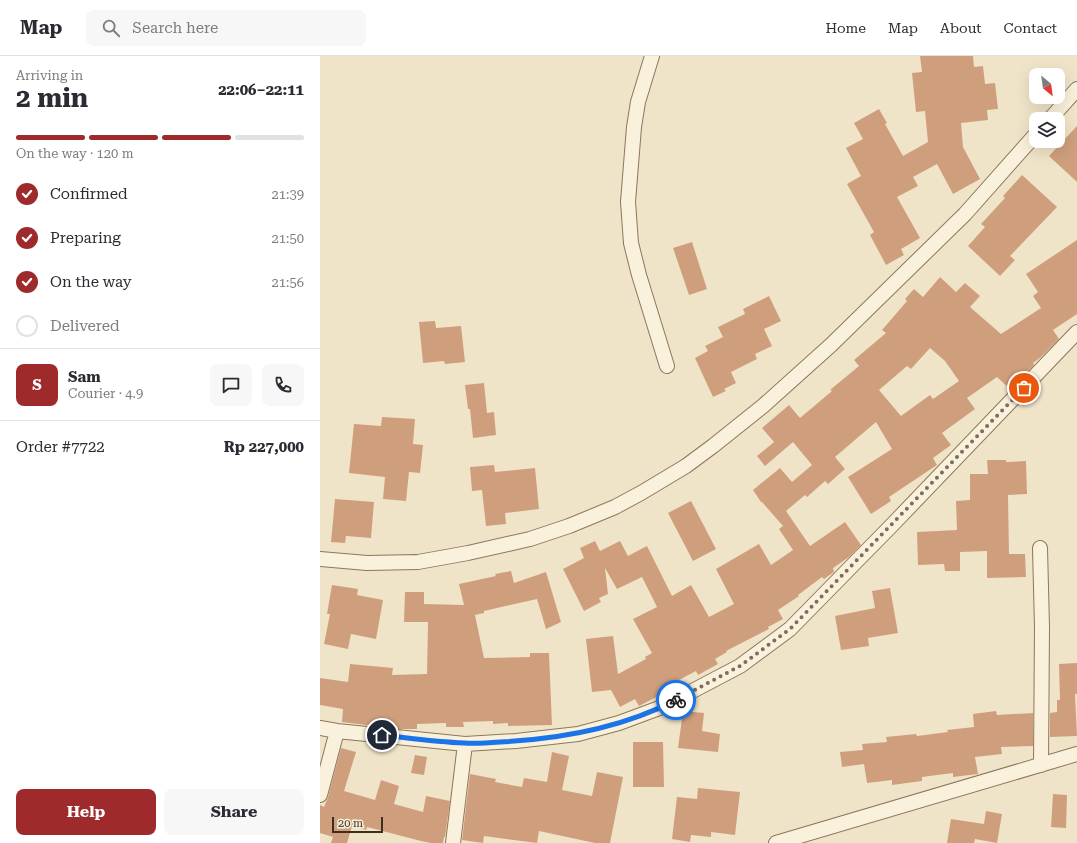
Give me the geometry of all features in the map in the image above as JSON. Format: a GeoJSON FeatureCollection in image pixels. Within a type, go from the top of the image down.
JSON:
{"type":"FeatureCollection","features":[{"type":"Feature","properties":{"kind":"street"},"geometry":{"type":"LineString","coordinates":[[652,56],[638,102],[634,127],[628,202],[631,243],[639,275],[667,366]]}},
{"type":"Feature","properties":{"kind":"street"},"geometry":{"type":"LineString","coordinates":[[1056,112],[1077,89]]}},
{"type":"Feature","properties":{"kind":"street"},"geometry":{"type":"LineString","coordinates":[[320,559],[367,563],[418,562],[468,553],[530,539],[569,526],[615,507],[641,493],[686,466],[713,446],[762,406],[831,345],[965,214],[1029,142]]}},
{"type":"Feature","properties":{"kind":"street"},"geometry":{"type":"LineString","coordinates":[[320,728],[337,732],[465,744],[516,741],[578,734],[619,723],[662,707],[740,666],[790,629],[1077,332]]}},
{"type":"Feature","properties":{"kind":"street"},"geometry":{"type":"LineString","coordinates":[[1040,548],[1042,627],[1042,765]]}},
{"type":"Feature","properties":{"kind":"street"},"geometry":{"type":"LineString","coordinates":[[320,795],[337,732]]}},
{"type":"Feature","properties":{"kind":"street"},"geometry":{"type":"LineString","coordinates":[[454,843],[465,744]]}},
{"type":"Feature","properties":{"kind":"street"},"geometry":{"type":"LineString","coordinates":[[776,843],[1077,754]]}},
{"type":"Feature","properties":{"kind":"building"},"geometry":{"type":"Polygon","coordinates":[[[920,56],[973,56],[974,67],[983,66],[985,84],[995,83],[998,109],[987,110],[988,120],[961,123],[963,147],[980,179],[953,194],[937,164],[913,177],[918,186],[897,197],[920,238],[901,249],[904,255],[886,265],[870,235],[874,232],[847,184],[861,176],[846,148],[863,139],[854,123],[879,109],[887,123],[885,124],[903,156],[928,142],[925,111],[916,112],[912,73],[922,72],[920,56]]]}},
{"type":"Feature","properties":{"kind":"building"},"geometry":{"type":"Polygon","coordinates":[[[1077,126],[1077,182],[1049,156],[1056,148],[1065,148],[1065,139],[1077,126]]]}},
{"type":"Feature","properties":{"kind":"building"},"geometry":{"type":"Polygon","coordinates":[[[1022,175],[1057,207],[1010,256],[1015,260],[1000,276],[968,246],[985,227],[981,224],[1005,198],[1003,196],[1022,175]]]}},
{"type":"Feature","properties":{"kind":"building"},"geometry":{"type":"Polygon","coordinates":[[[1077,240],[1077,314],[1053,330],[1059,339],[1033,363],[1034,365],[1010,389],[997,377],[967,398],[975,409],[942,433],[951,445],[933,458],[937,465],[889,497],[891,501],[871,514],[848,477],[892,449],[876,422],[835,457],[845,469],[828,484],[825,481],[807,497],[805,495],[786,511],[810,546],[845,522],[861,545],[849,557],[833,568],[834,572],[824,579],[822,577],[798,595],[799,596],[778,610],[783,619],[768,627],[769,629],[726,651],[727,652],[715,659],[718,664],[698,675],[696,671],[660,690],[662,694],[639,706],[635,699],[620,707],[611,690],[592,692],[586,639],[613,636],[618,674],[646,659],[645,657],[652,653],[633,619],[657,607],[642,577],[617,589],[605,568],[608,594],[599,598],[601,602],[584,611],[563,569],[584,558],[580,548],[595,541],[600,551],[620,541],[628,556],[647,546],[672,596],[691,585],[709,617],[734,604],[716,569],[759,544],[771,565],[793,550],[779,529],[783,526],[761,502],[753,490],[780,468],[792,482],[812,465],[793,442],[765,466],[757,456],[774,442],[762,428],[789,405],[800,418],[832,391],[830,390],[859,366],[854,360],[886,333],[882,330],[907,301],[905,299],[914,289],[923,297],[940,277],[956,292],[965,283],[980,296],[970,307],[1001,334],[1041,308],[1033,296],[1038,292],[1026,274],[1077,240]],[[930,348],[911,369],[907,366],[879,390],[901,416],[930,395],[933,399],[959,381],[945,361],[930,348]]]}},
{"type":"Feature","properties":{"kind":"building"},"geometry":{"type":"Polygon","coordinates":[[[692,242],[707,289],[689,295],[673,248],[692,242]]]}},
{"type":"Feature","properties":{"kind":"building"},"geometry":{"type":"Polygon","coordinates":[[[769,296],[781,321],[764,329],[772,346],[755,354],[757,359],[731,372],[736,383],[724,389],[726,391],[713,397],[695,358],[708,351],[705,346],[723,337],[718,327],[745,314],[743,309],[769,296]]]}},
{"type":"Feature","properties":{"kind":"building"},"geometry":{"type":"Polygon","coordinates":[[[435,321],[436,328],[461,326],[465,362],[445,364],[444,361],[423,363],[419,322],[435,321]]]}},
{"type":"Feature","properties":{"kind":"building"},"geometry":{"type":"Polygon","coordinates":[[[484,383],[487,413],[494,412],[496,435],[473,438],[470,409],[468,409],[465,385],[484,383]]]}},
{"type":"Feature","properties":{"kind":"building"},"geometry":{"type":"Polygon","coordinates":[[[382,417],[415,419],[413,444],[423,445],[420,473],[409,472],[406,501],[383,499],[385,477],[349,473],[354,424],[381,426],[382,417]]]}},
{"type":"Feature","properties":{"kind":"building"},"geometry":{"type":"Polygon","coordinates":[[[987,460],[1006,460],[1006,462],[1026,461],[1027,494],[1008,495],[1009,554],[1025,554],[1026,577],[987,578],[987,551],[960,552],[960,571],[945,571],[944,564],[918,565],[917,532],[957,530],[956,501],[970,500],[970,474],[988,474],[987,460]]]}},
{"type":"Feature","properties":{"kind":"building"},"geometry":{"type":"Polygon","coordinates":[[[494,465],[495,472],[535,468],[539,509],[505,513],[506,524],[486,526],[482,490],[472,491],[470,467],[494,465]]]}},
{"type":"Feature","properties":{"kind":"building"},"geometry":{"type":"Polygon","coordinates":[[[335,499],[374,502],[371,538],[346,536],[345,543],[331,542],[335,499]]]}},
{"type":"Feature","properties":{"kind":"building"},"geometry":{"type":"Polygon","coordinates":[[[691,501],[716,549],[693,561],[668,513],[691,501]]]}},
{"type":"Feature","properties":{"kind":"building"},"geometry":{"type":"Polygon","coordinates":[[[511,571],[514,583],[546,572],[561,622],[546,629],[537,599],[484,611],[484,613],[475,615],[484,658],[530,657],[530,653],[549,653],[552,725],[508,726],[508,723],[493,724],[493,721],[463,722],[464,727],[446,727],[446,723],[417,724],[417,729],[398,729],[398,727],[382,727],[342,722],[343,709],[320,705],[320,678],[348,682],[350,664],[393,668],[392,675],[427,674],[428,622],[404,622],[405,592],[424,592],[424,604],[464,605],[459,584],[496,576],[495,574],[511,571]]]}},
{"type":"Feature","properties":{"kind":"building"},"geometry":{"type":"Polygon","coordinates":[[[332,585],[358,589],[357,595],[383,600],[376,639],[351,634],[348,649],[324,644],[330,614],[327,614],[332,585]]]}},
{"type":"Feature","properties":{"kind":"building"},"geometry":{"type":"Polygon","coordinates":[[[890,588],[898,633],[868,638],[869,646],[841,650],[835,616],[875,608],[872,591],[890,588]]]}},
{"type":"Feature","properties":{"kind":"building"},"geometry":{"type":"Polygon","coordinates":[[[1077,663],[1077,694],[1075,694],[1077,736],[1050,737],[1050,713],[1057,712],[1057,700],[1060,700],[1059,664],[1077,663]]]}},
{"type":"Feature","properties":{"kind":"building"},"geometry":{"type":"Polygon","coordinates":[[[683,711],[704,713],[702,731],[720,734],[718,752],[678,748],[683,711]]]}},
{"type":"Feature","properties":{"kind":"building"},"geometry":{"type":"Polygon","coordinates":[[[996,711],[997,715],[1033,713],[1033,746],[1001,747],[1002,754],[975,757],[978,774],[953,777],[953,773],[922,777],[922,781],[892,785],[892,780],[867,783],[864,764],[842,767],[840,752],[863,750],[862,744],[887,742],[886,737],[916,734],[917,736],[948,732],[947,730],[974,727],[973,714],[996,711]]]}},
{"type":"Feature","properties":{"kind":"building"},"geometry":{"type":"Polygon","coordinates":[[[633,742],[663,742],[664,787],[633,787],[633,742]]]}},
{"type":"Feature","properties":{"kind":"building"},"geometry":{"type":"Polygon","coordinates":[[[341,748],[356,752],[344,791],[375,800],[381,780],[399,786],[394,804],[423,812],[426,796],[450,801],[443,843],[421,841],[367,827],[366,830],[352,826],[347,843],[331,843],[333,837],[320,833],[320,805],[324,807],[328,797],[341,748]]]}},
{"type":"Feature","properties":{"kind":"building"},"geometry":{"type":"Polygon","coordinates":[[[552,752],[569,756],[562,790],[592,796],[597,772],[623,777],[610,843],[595,843],[539,831],[537,843],[484,836],[483,843],[462,840],[470,774],[496,779],[495,782],[522,787],[524,778],[547,782],[552,752]]]}},
{"type":"Feature","properties":{"kind":"building"},"geometry":{"type":"Polygon","coordinates":[[[415,755],[427,757],[424,775],[411,773],[415,755]]]}},
{"type":"Feature","properties":{"kind":"building"},"geometry":{"type":"Polygon","coordinates":[[[698,788],[740,792],[735,835],[711,832],[711,837],[691,835],[690,842],[672,839],[677,797],[697,799],[698,788]]]}},
{"type":"Feature","properties":{"kind":"building"},"geometry":{"type":"Polygon","coordinates":[[[1053,794],[1067,795],[1066,828],[1051,827],[1053,794]]]}},
{"type":"Feature","properties":{"kind":"building"},"geometry":{"type":"Polygon","coordinates":[[[986,811],[1002,814],[997,843],[975,839],[974,843],[947,843],[951,819],[984,824],[986,811]]]}},
{"type":"Feature","properties":{"kind":"way so far"},"geometry":{"type":"LineString","coordinates":[[676,700],[740,666],[790,629],[1024,388]]}},
{"type":"Feature","properties":{"kind":"route"},"geometry":{"type":"LineString","coordinates":[[382,735],[465,744],[547,738],[578,734],[619,723],[662,707],[676,700]]}}]}
